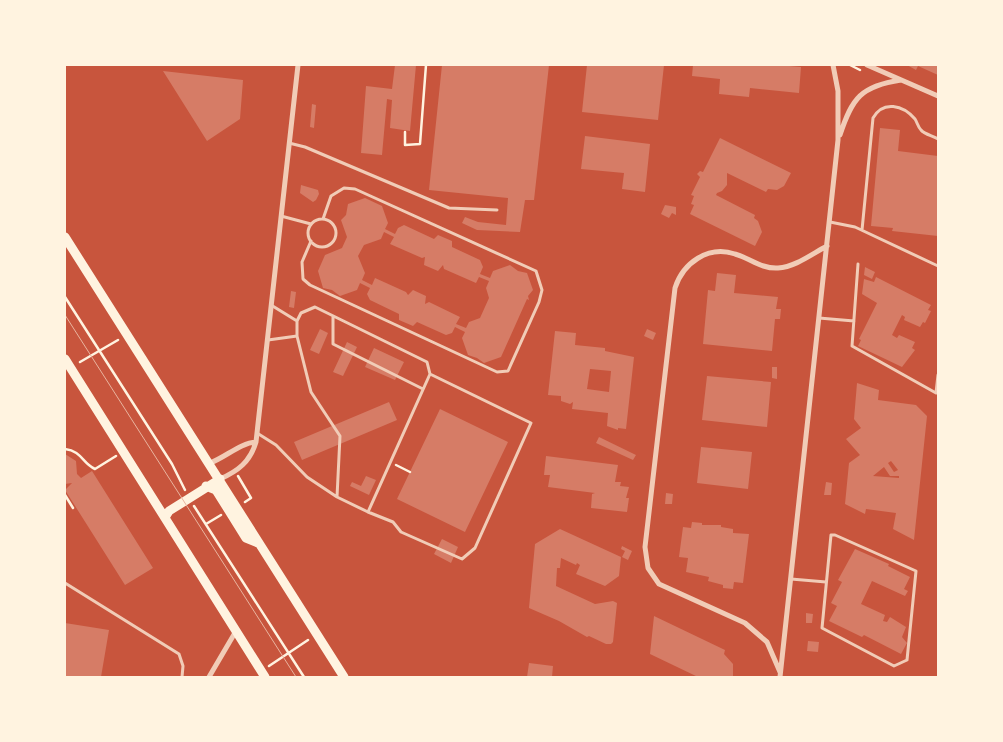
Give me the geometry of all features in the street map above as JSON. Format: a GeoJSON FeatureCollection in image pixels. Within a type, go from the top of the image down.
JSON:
{"type":"FeatureCollection","features":[{"type":"Feature","properties":{"kind":"main road"},"geometry":{"type":"LineString","coordinates":[[66,244],[128,334],[220,479],[246,538],[258,543],[344,677]]}},
{"type":"Feature","properties":{"kind":"main road"},"geometry":{"type":"LineString","coordinates":[[65,359],[166,516],[263,674]]}},
{"type":"Feature","properties":{"kind":"main road"},"geometry":{"type":"LineString","coordinates":[[166,516],[169,511],[206,486],[220,479]]}},
{"type":"Feature","properties":{"kind":"main road"},"geometry":{"type":"LineString","coordinates":[[206,486],[216,490],[233,508]]}},
{"type":"Feature","properties":{"kind":"street"},"geometry":{"type":"LineString","coordinates":[[220,479],[236,472],[246,462],[256,442],[298,65]]}},
{"type":"Feature","properties":{"kind":"street"},"geometry":{"type":"LineString","coordinates":[[780,674],[838,140],[838,91],[833,65]]}},
{"type":"Feature","properties":{"kind":"street"},"geometry":{"type":"LineString","coordinates":[[867,65],[938,96]]}},
{"type":"Feature","properties":{"kind":"street"},"geometry":{"type":"LineString","coordinates":[[838,140],[852,104],[863,92],[881,84],[901,80]]}},
{"type":"Feature","properties":{"kind":"street"},"geometry":{"type":"LineString","coordinates":[[780,674],[767,642],[746,623],[659,584],[648,568],[645,547],[675,288],[678,277],[691,262],[707,254],[729,252],[762,266],[779,268],[796,263],[826,246]]}},
{"type":"Feature","properties":{"kind":"street"},"geometry":{"type":"LineString","coordinates":[[210,464],[226,457],[244,443],[256,442]]}},
{"type":"Feature","properties":{"kind":"street"},"geometry":{"type":"LineString","coordinates":[[210,677],[236,630]]}},
{"type":"Feature","properties":{"kind":"lane"},"geometry":{"type":"LineString","coordinates":[[862,230],[873,118],[877,112],[890,106],[901,107],[915,120],[921,131],[938,139]]}},
{"type":"Feature","properties":{"kind":"lane"},"geometry":{"type":"LineString","coordinates":[[288,143],[305,147],[449,208],[497,210]]}},
{"type":"Feature","properties":{"kind":"lane"},"geometry":{"type":"LineString","coordinates":[[311,224],[308,232],[311,241],[302,262],[303,279],[310,285],[497,372],[508,371],[539,302],[542,290],[536,272],[355,189],[344,188],[331,196],[323,219]]}},
{"type":"Feature","properties":{"kind":"lane"},"geometry":{"type":"LineString","coordinates":[[281,216],[311,224],[323,219],[329,221],[335,228],[334,241],[322,247],[311,241]]}},
{"type":"Feature","properties":{"kind":"lane"},"geometry":{"type":"LineString","coordinates":[[830,222],[862,230],[938,266]]}},
{"type":"Feature","properties":{"kind":"lane"},"geometry":{"type":"LineString","coordinates":[[858,264],[852,346],[936,394],[938,375]]}},
{"type":"Feature","properties":{"kind":"lane"},"geometry":{"type":"LineString","coordinates":[[270,305],[297,321]]}},
{"type":"Feature","properties":{"kind":"lane"},"geometry":{"type":"LineString","coordinates":[[337,498],[340,436],[311,392],[296,336],[297,321],[301,313],[315,307],[427,362],[430,374],[368,512]]}},
{"type":"Feature","properties":{"kind":"lane"},"geometry":{"type":"LineString","coordinates":[[333,316],[333,344],[423,389]]}},
{"type":"Feature","properties":{"kind":"lane"},"geometry":{"type":"LineString","coordinates":[[819,318],[854,321]]}},
{"type":"Feature","properties":{"kind":"lane"},"geometry":{"type":"LineString","coordinates":[[267,340],[296,336]]}},
{"type":"Feature","properties":{"kind":"lane"},"geometry":{"type":"LineString","coordinates":[[257,433],[276,445],[306,477],[337,498],[393,522],[401,532],[462,559],[475,548],[531,423],[430,374]]}},
{"type":"Feature","properties":{"kind":"lane"},"geometry":{"type":"LineString","coordinates":[[835,534],[916,571],[907,660],[894,666],[822,628],[826,582],[831,535],[835,534]]}},
{"type":"Feature","properties":{"kind":"lane"},"geometry":{"type":"LineString","coordinates":[[790,579],[826,582]]}},
{"type":"Feature","properties":{"kind":"lane"},"geometry":{"type":"LineString","coordinates":[[65,583],[179,654],[183,666],[182,677]]}},
{"type":"Feature","properties":{"kind":"path"},"geometry":{"type":"LineString","coordinates":[[405,132],[405,145],[420,144],[426,65]]}},
{"type":"Feature","properties":{"kind":"path"},"geometry":{"type":"LineString","coordinates":[[65,297],[101,350],[176,470],[189,498],[304,677]]}},
{"type":"Feature","properties":{"kind":"path"},"geometry":{"type":"LineString","coordinates":[[71,368],[128,334]]}},
{"type":"Feature","properties":{"kind":"path"},"geometry":{"type":"LineString","coordinates":[[65,449],[81,455],[88,466],[95,469],[123,451]]}},
{"type":"Feature","properties":{"kind":"path"},"geometry":{"type":"LineString","coordinates":[[390,463],[410,472]]}},
{"type":"Feature","properties":{"kind":"path"},"geometry":{"type":"LineString","coordinates":[[206,524],[251,498],[236,472]]}},
{"type":"Feature","properties":{"kind":"path"},"geometry":{"type":"LineString","coordinates":[[65,495],[73,508]]}},
{"type":"Feature","properties":{"kind":"path"},"geometry":{"type":"LineString","coordinates":[[263,674],[289,653],[318,634]]}},
{"type":"Feature","properties":{"kind":"building"},"geometry":{"type":"Polygon","coordinates":[[[395,65],[416,65],[410,131],[390,128],[392,100],[387,99],[382,155],[361,153],[366,86],[392,89],[395,65]]]}},
{"type":"Feature","properties":{"kind":"building"},"geometry":{"type":"Polygon","coordinates":[[[442,65],[549,65],[534,200],[525,200],[520,232],[477,230],[462,223],[465,217],[478,222],[506,225],[508,198],[429,190],[442,65]]]}},
{"type":"Feature","properties":{"kind":"building"},"geometry":{"type":"Polygon","coordinates":[[[587,65],[664,65],[658,120],[582,112],[587,65]]]}},
{"type":"Feature","properties":{"kind":"building"},"geometry":{"type":"Polygon","coordinates":[[[693,65],[778,65],[801,67],[799,93],[750,88],[749,97],[719,94],[720,79],[692,76],[693,65]]]}},
{"type":"Feature","properties":{"kind":"building"},"geometry":{"type":"Polygon","coordinates":[[[907,65],[938,65],[938,75],[918,66],[916,70],[907,65]]]}},
{"type":"Feature","properties":{"kind":"building"},"geometry":{"type":"Polygon","coordinates":[[[163,71],[243,80],[240,119],[207,141],[163,71]]]}},
{"type":"Feature","properties":{"kind":"building"},"geometry":{"type":"Polygon","coordinates":[[[312,104],[316,105],[314,128],[310,127],[312,104]]]}},
{"type":"Feature","properties":{"kind":"building"},"geometry":{"type":"Polygon","coordinates":[[[880,128],[900,130],[898,151],[938,156],[938,236],[892,231],[893,228],[871,226],[880,128]]]}},
{"type":"Feature","properties":{"kind":"building"},"geometry":{"type":"Polygon","coordinates":[[[585,136],[650,144],[645,192],[622,189],[624,173],[581,169],[585,136]]]}},
{"type":"Feature","properties":{"kind":"building"},"geometry":{"type":"Polygon","coordinates":[[[720,138],[791,173],[784,186],[777,190],[768,189],[766,192],[727,173],[727,185],[716,195],[755,215],[754,218],[758,221],[762,232],[755,246],[690,214],[694,205],[691,204],[694,196],[691,195],[700,177],[697,174],[700,171],[703,172],[720,138]]]}},
{"type":"Feature","properties":{"kind":"building"},"geometry":{"type":"Polygon","coordinates":[[[301,185],[318,190],[319,194],[316,200],[313,202],[300,193],[301,185]]]}},
{"type":"Feature","properties":{"kind":"building"},"geometry":{"type":"Polygon","coordinates":[[[365,198],[382,206],[388,223],[385,229],[395,234],[398,228],[404,225],[434,239],[438,235],[452,241],[452,247],[480,260],[483,267],[480,274],[490,278],[493,271],[510,265],[518,271],[527,273],[533,290],[528,296],[529,300],[527,299],[501,357],[484,363],[468,355],[462,338],[465,332],[455,327],[452,333],[446,335],[417,322],[413,326],[399,320],[399,314],[370,300],[367,294],[370,288],[360,283],[357,290],[340,296],[332,290],[323,288],[318,271],[325,255],[342,248],[347,237],[341,220],[346,215],[348,204],[365,198]],[[384,232],[381,239],[364,245],[358,256],[365,273],[362,280],[372,285],[375,278],[406,292],[408,295],[413,290],[426,296],[425,304],[429,302],[460,317],[456,324],[466,328],[469,322],[480,318],[489,298],[486,288],[489,281],[479,277],[476,283],[444,269],[443,265],[438,271],[424,265],[425,257],[422,258],[390,244],[394,237],[384,232]]]}},
{"type":"Feature","properties":{"kind":"building"},"geometry":{"type":"Polygon","coordinates":[[[665,205],[676,207],[676,215],[672,213],[669,218],[661,214],[665,205]]]}},
{"type":"Feature","properties":{"kind":"building"},"geometry":{"type":"Polygon","coordinates":[[[865,267],[875,272],[872,279],[864,275],[865,267]]]}},
{"type":"Feature","properties":{"kind":"building"},"geometry":{"type":"Polygon","coordinates":[[[717,273],[736,275],[734,293],[778,297],[776,309],[781,309],[780,319],[775,319],[772,351],[703,344],[708,290],[715,291],[717,273]]]}},
{"type":"Feature","properties":{"kind":"building"},"geometry":{"type":"Polygon","coordinates":[[[876,277],[931,305],[928,310],[931,311],[925,323],[923,322],[920,327],[904,320],[905,317],[902,315],[892,335],[897,338],[899,335],[915,342],[912,348],[915,350],[902,367],[858,346],[861,340],[859,339],[877,303],[862,294],[864,279],[874,282],[876,277]]]}},
{"type":"Feature","properties":{"kind":"building"},"geometry":{"type":"Polygon","coordinates":[[[291,291],[296,292],[294,308],[289,307],[291,291]]]}},
{"type":"Feature","properties":{"kind":"building"},"geometry":{"type":"Polygon","coordinates":[[[320,329],[328,333],[319,354],[310,350],[320,329]]]}},
{"type":"Feature","properties":{"kind":"building"},"geometry":{"type":"Polygon","coordinates":[[[647,329],[656,333],[653,340],[644,336],[647,329]]]}},
{"type":"Feature","properties":{"kind":"building"},"geometry":{"type":"Polygon","coordinates":[[[555,331],[576,333],[575,345],[605,348],[605,351],[634,357],[626,429],[618,428],[618,430],[607,426],[608,413],[572,409],[573,402],[570,404],[561,401],[561,396],[548,395],[555,331]],[[590,369],[587,389],[609,392],[611,371],[590,369]]]}},
{"type":"Feature","properties":{"kind":"building"},"geometry":{"type":"Polygon","coordinates":[[[347,342],[357,347],[343,376],[333,372],[347,342]]]}},
{"type":"Feature","properties":{"kind":"building"},"geometry":{"type":"Polygon","coordinates":[[[374,348],[404,362],[395,380],[365,367],[374,348]]]}},
{"type":"Feature","properties":{"kind":"building"},"geometry":{"type":"Polygon","coordinates":[[[772,367],[777,367],[777,379],[772,378],[772,367]]]}},
{"type":"Feature","properties":{"kind":"building"},"geometry":{"type":"Polygon","coordinates":[[[707,376],[771,382],[767,427],[702,420],[707,376]]]}},
{"type":"Feature","properties":{"kind":"building"},"geometry":{"type":"Polygon","coordinates":[[[857,383],[879,390],[878,400],[916,405],[927,416],[914,540],[893,529],[896,513],[866,509],[865,514],[845,504],[849,463],[860,455],[846,439],[861,428],[854,419],[857,383]],[[891,461],[888,463],[894,472],[898,470],[891,461]],[[884,467],[873,476],[899,478],[899,476],[890,476],[884,467]]]}},
{"type":"Feature","properties":{"kind":"building"},"geometry":{"type":"Polygon","coordinates":[[[389,402],[397,420],[302,460],[294,442],[389,402]]]}},
{"type":"Feature","properties":{"kind":"building"},"geometry":{"type":"Polygon","coordinates":[[[440,409],[508,442],[465,532],[397,499],[440,409]]]}},
{"type":"Feature","properties":{"kind":"building"},"geometry":{"type":"Polygon","coordinates":[[[599,437],[636,455],[633,460],[596,443],[599,437]]]}},
{"type":"Feature","properties":{"kind":"building"},"geometry":{"type":"Polygon","coordinates":[[[701,447],[752,452],[748,489],[697,483],[701,447]]]}},
{"type":"Feature","properties":{"kind":"building"},"geometry":{"type":"Polygon","coordinates":[[[65,454],[76,461],[77,474],[81,478],[92,471],[153,568],[125,585],[65,490],[72,483],[65,484],[65,454]]]}},
{"type":"Feature","properties":{"kind":"building"},"geometry":{"type":"Polygon","coordinates":[[[546,456],[618,465],[615,482],[621,482],[620,486],[629,487],[626,498],[629,498],[627,512],[591,508],[592,494],[595,493],[548,487],[550,475],[544,475],[546,456]]]}},
{"type":"Feature","properties":{"kind":"building"},"geometry":{"type":"Polygon","coordinates":[[[366,476],[376,480],[369,495],[350,486],[352,482],[361,486],[366,476]]]}},
{"type":"Feature","properties":{"kind":"building"},"geometry":{"type":"Polygon","coordinates":[[[826,482],[832,483],[831,495],[824,495],[826,482]]]}},
{"type":"Feature","properties":{"kind":"building"},"geometry":{"type":"Polygon","coordinates":[[[666,493],[673,494],[672,504],[665,504],[666,493]]]}},
{"type":"Feature","properties":{"kind":"building"},"geometry":{"type":"Polygon","coordinates":[[[692,522],[702,523],[702,525],[721,525],[721,527],[733,529],[733,533],[749,534],[743,583],[734,582],[733,589],[723,588],[723,585],[708,581],[709,577],[686,572],[688,558],[679,557],[683,527],[691,528],[692,522]]]}},
{"type":"Feature","properties":{"kind":"building"},"geometry":{"type":"Polygon","coordinates":[[[560,529],[621,557],[619,576],[605,586],[576,574],[580,565],[577,563],[576,565],[561,558],[560,568],[557,568],[556,586],[595,604],[613,601],[617,603],[613,642],[611,644],[606,644],[589,636],[587,637],[559,621],[529,608],[535,544],[560,529]]]}},
{"type":"Feature","properties":{"kind":"building"},"geometry":{"type":"Polygon","coordinates":[[[442,539],[458,547],[451,563],[434,554],[442,539]]]}},
{"type":"Feature","properties":{"kind":"building"},"geometry":{"type":"Polygon","coordinates":[[[622,546],[632,551],[628,560],[622,557],[625,551],[621,549],[622,546]]]}},
{"type":"Feature","properties":{"kind":"building"},"geometry":{"type":"Polygon","coordinates":[[[855,549],[889,564],[888,566],[910,577],[904,589],[908,591],[905,596],[872,581],[861,604],[885,615],[883,621],[887,622],[890,617],[906,627],[902,637],[907,643],[901,654],[864,635],[862,637],[829,621],[837,606],[831,603],[842,582],[838,580],[855,549]]]}},
{"type":"Feature","properties":{"kind":"building"},"geometry":{"type":"Polygon","coordinates":[[[806,613],[813,614],[812,623],[806,623],[806,613]]]}},
{"type":"Feature","properties":{"kind":"building"},"geometry":{"type":"Polygon","coordinates":[[[654,616],[725,650],[724,654],[733,664],[733,677],[698,677],[650,654],[654,616]]]}},
{"type":"Feature","properties":{"kind":"building"},"geometry":{"type":"Polygon","coordinates":[[[65,623],[109,630],[101,677],[65,677],[65,623]]]}},
{"type":"Feature","properties":{"kind":"building"},"geometry":{"type":"Polygon","coordinates":[[[808,641],[819,642],[818,652],[807,651],[808,641]]]}},
{"type":"Feature","properties":{"kind":"building"},"geometry":{"type":"Polygon","coordinates":[[[529,663],[553,666],[552,677],[527,677],[529,663]]]}},
{"type":"Feature","properties":{"kind":"tram line"},"geometry":{"type":"LineString","coordinates":[[65,315],[296,677]]}}]}
